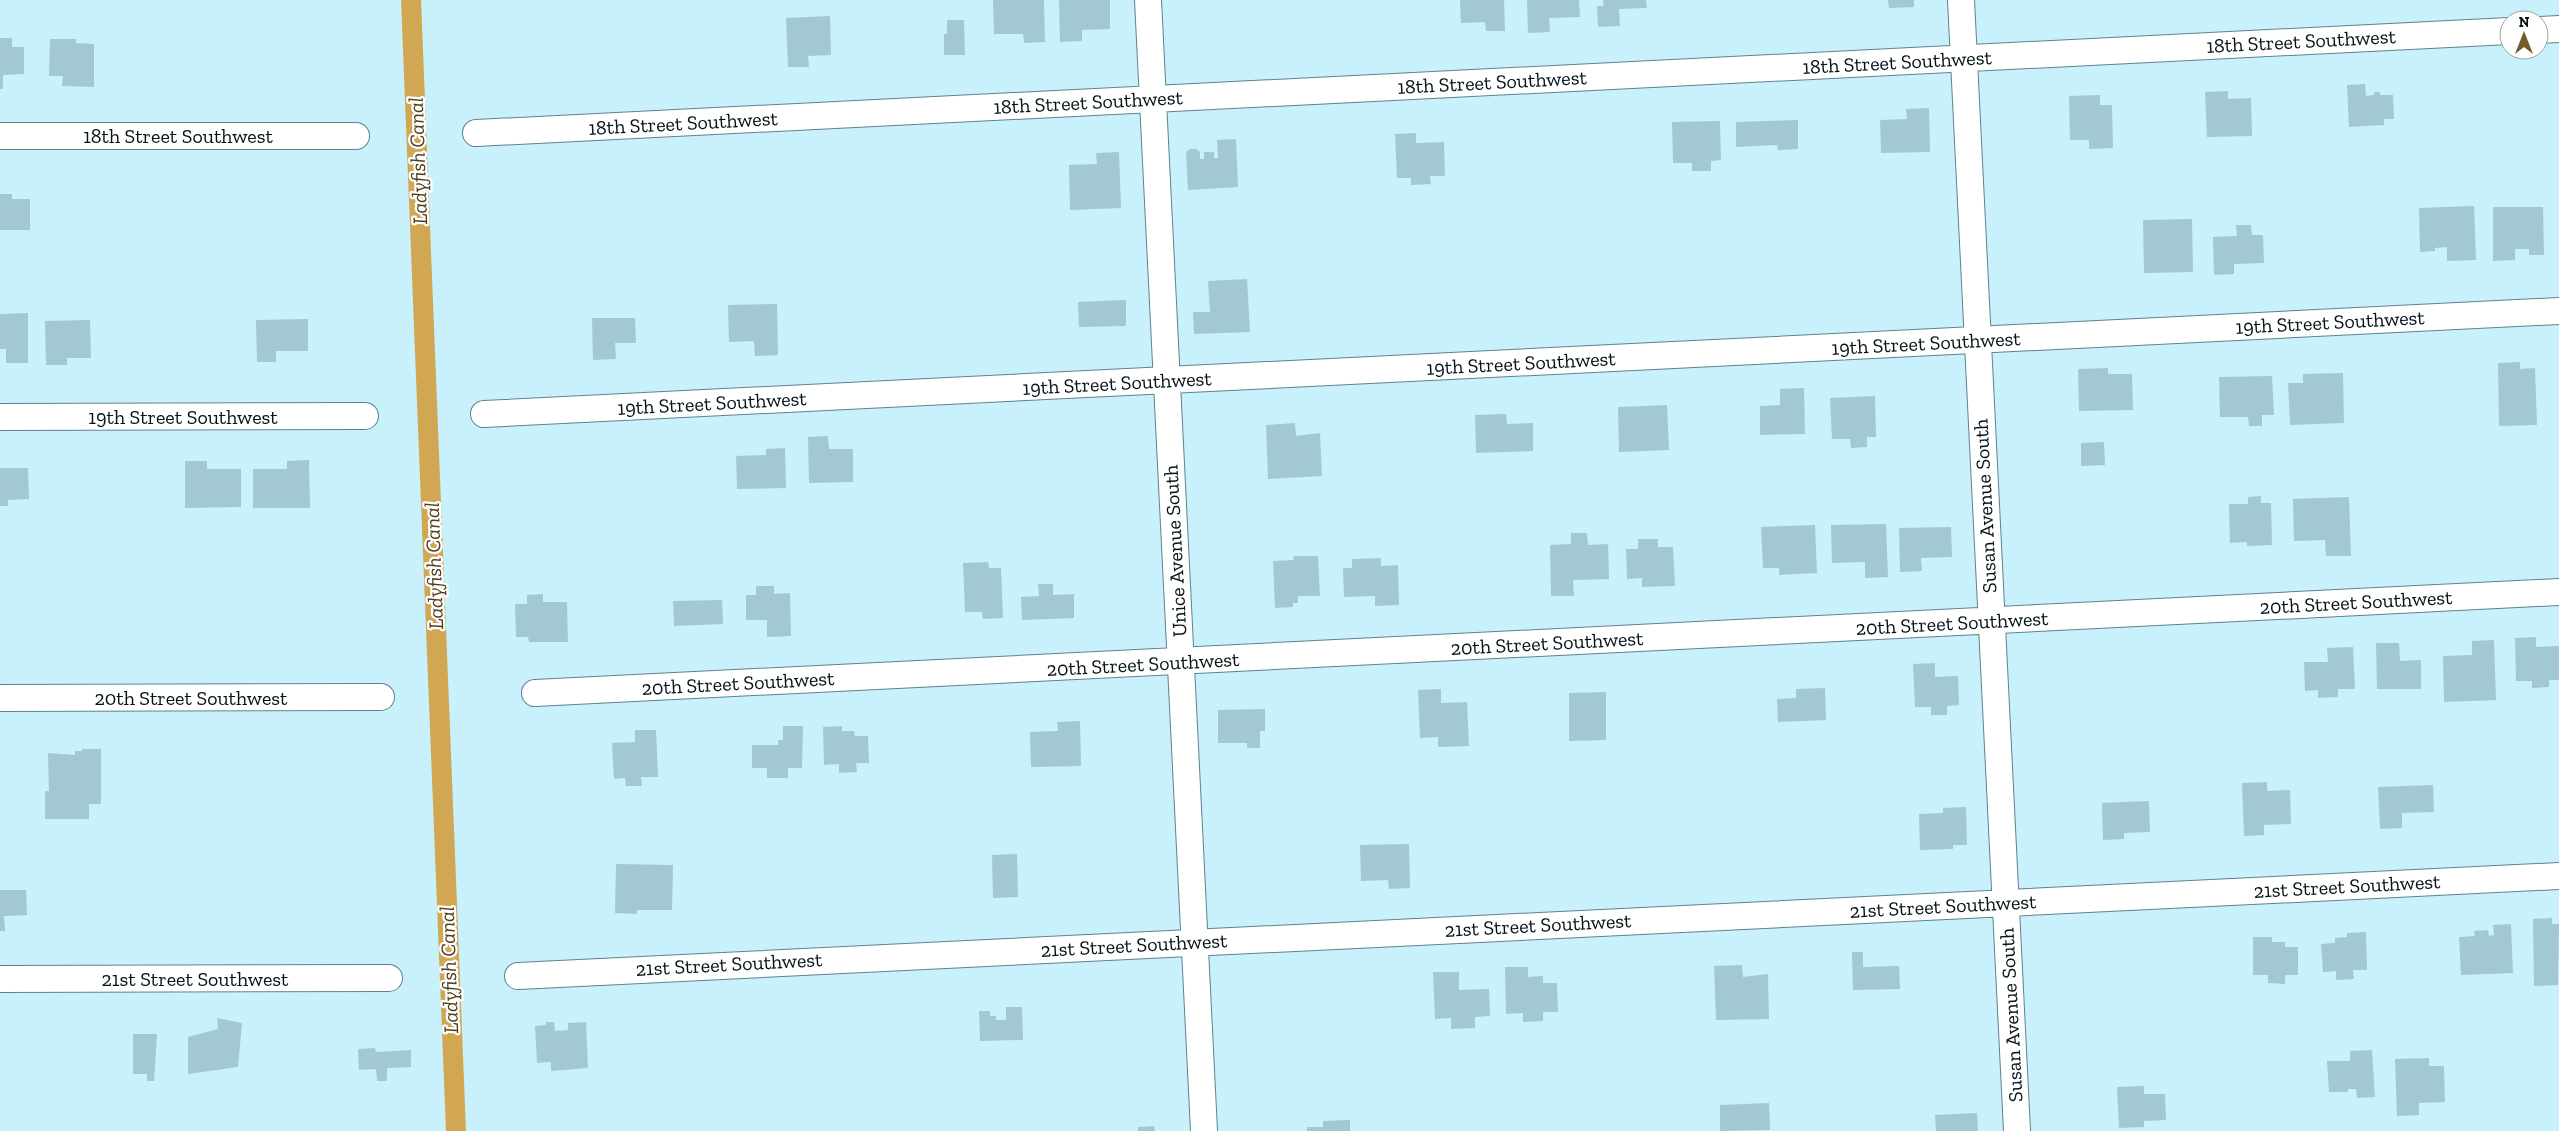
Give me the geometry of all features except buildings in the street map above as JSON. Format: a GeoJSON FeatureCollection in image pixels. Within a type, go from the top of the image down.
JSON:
{"type":"FeatureCollection","features":[{"type":"Feature","properties":{"kind":"street","name":"Unice Avenue South"},"geometry":{"type":"LineString","coordinates":[[1148,0],[1204,1131]]}},
{"type":"Feature","properties":{"kind":"street","name":"Susan Avenue South"},"geometry":{"type":"LineString","coordinates":[[1960,0],[2017,1131]]}},
{"type":"Feature","properties":{"kind":"street","name":"18th Street Southwest"},"geometry":{"type":"LineString","coordinates":[[476,133],[2499,32]]}},
{"type":"Feature","properties":{"kind":"street","name":"18th Street Southwest"},"geometry":{"type":"LineString","coordinates":[[0,136],[356,136]]}},
{"type":"Feature","properties":{"kind":"street","name":"19th Street Southwest"},"geometry":{"type":"LineString","coordinates":[[484,414],[2559,311]]}},
{"type":"Feature","properties":{"kind":"street","name":"19th Street Southwest"},"geometry":{"type":"LineString","coordinates":[[0,417],[365,416]]}},
{"type":"Feature","properties":{"kind":"street","name":"20th Street Southwest"},"geometry":{"type":"LineString","coordinates":[[535,693],[1991,622],[2559,592]]}},
{"type":"Feature","properties":{"kind":"street","name":"20th Street Southwest"},"geometry":{"type":"LineString","coordinates":[[0,698],[381,697]]}},
{"type":"Feature","properties":{"kind":"street","name":"21st Street Southwest"},"geometry":{"type":"LineString","coordinates":[[518,976],[2559,876]]}},
{"type":"Feature","properties":{"kind":"street","name":"21st Street Southwest"},"geometry":{"type":"LineString","coordinates":[[0,979],[389,978]]}},
{"type":"Feature","properties":{"kind":"waterway","name":"Ladyfish Canal"},"geometry":{"type":"LineString","coordinates":[[411,0],[456,1131]]}}]}
